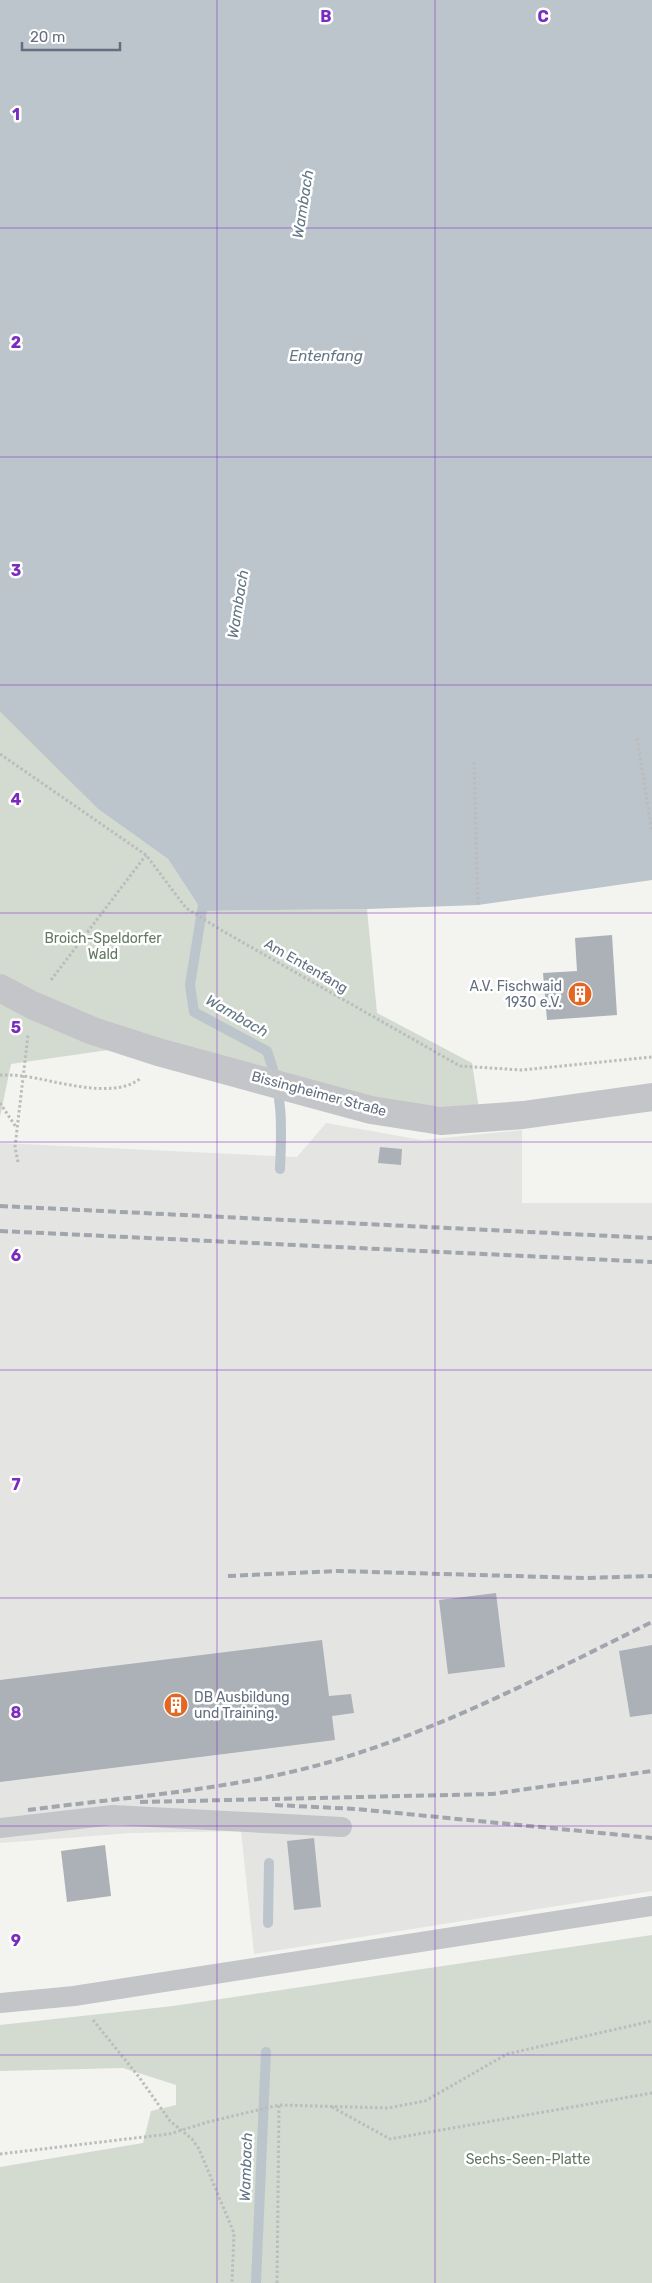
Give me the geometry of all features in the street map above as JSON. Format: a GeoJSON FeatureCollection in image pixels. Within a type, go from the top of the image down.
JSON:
{"type":"FeatureCollection","features":[{"type":"Feature","properties":{"kind":"street","name":"Bissingheimer Straße"},"geometry":{"type":"LineString","coordinates":[[0,988],[32,1005],[93,1031],[158,1052],[252,1076],[371,1110],[441,1121],[523,1115],[652,1098]]}},
{"type":"Feature","properties":{"kind":"lane"},"geometry":{"type":"LineString","coordinates":[[0,1828],[113,1815],[342,1827]]}},
{"type":"Feature","properties":{"kind":"lane"},"geometry":{"type":"LineString","coordinates":[[0,2004],[74,1996],[652,1906]]}},
{"type":"Feature","properties":{"kind":"path"},"geometry":{"type":"LineString","coordinates":[[637,738],[652,832]]}},
{"type":"Feature","properties":{"kind":"path","name":"Am Entenfang"},"geometry":{"type":"LineString","coordinates":[[0,754],[146,855],[186,908],[221,930],[460,1066],[521,1070],[652,1057]]}},
{"type":"Feature","properties":{"kind":"path"},"geometry":{"type":"LineString","coordinates":[[474,762],[478,905]]}},
{"type":"Feature","properties":{"kind":"path"},"geometry":{"type":"LineString","coordinates":[[18,1162],[15,1147],[32,1005],[146,855]]}},
{"type":"Feature","properties":{"kind":"path"},"geometry":{"type":"LineString","coordinates":[[0,1075],[23,1076],[77,1088],[117,1087],[140,1080],[158,1052]]}},
{"type":"Feature","properties":{"kind":"path"},"geometry":{"type":"LineString","coordinates":[[0,1103],[17,1127]]}},
{"type":"Feature","properties":{"kind":"path"},"geometry":{"type":"LineString","coordinates":[[74,1996],[139,2077],[170,2121],[199,2149],[234,2232],[232,2283]]}},
{"type":"Feature","properties":{"kind":"path"},"geometry":{"type":"LineString","coordinates":[[0,2154],[183,2132],[242,2114],[279,2106],[388,2108],[425,2101],[507,2054],[652,2021]]}},
{"type":"Feature","properties":{"kind":"path"},"geometry":{"type":"LineString","coordinates":[[331,2107],[390,2139],[652,2093]]}},
{"type":"Feature","properties":{"kind":"path"},"geometry":{"type":"LineString","coordinates":[[277,2283],[279,2106]]}},
{"type":"Feature","properties":{"kind":"shaded area"},"geometry":{"type":"Polygon","coordinates":[[[326,1123],[422,1140],[522,1130],[522,1203],[652,1203],[652,1891],[254,1954],[241,1831],[132,1833],[0,1843],[0,1143],[297,1157],[326,1123]]]}},
{"type":"Feature","properties":{"kind":"green space","name":"Broich-Speldorfer Wald"},"geometry":{"type":"Polygon","coordinates":[[[0,712],[98,809],[168,859],[202,911],[367,909],[377,1013],[472,1063],[479,1109],[409,1105],[115,1049],[11,1064],[0,1117],[0,712]]]}},
{"type":"Feature","properties":{"kind":"green space","name":"Sechs-Seen-Platte"},"geometry":{"type":"Polygon","coordinates":[[[652,1935],[652,2283],[0,2283],[0,2167],[143,2143],[151,2111],[176,2105],[176,2085],[123,2068],[0,2071],[0,2025],[173,2006],[652,1935]]]}},
{"type":"Feature","properties":{"kind":"water","name":"Entenfang"},"geometry":{"type":"Polygon","coordinates":[[[0,0],[652,0],[652,880],[478,905],[367,909],[202,911],[168,859],[98,809],[0,712],[0,0]]]}},
{"type":"Feature","properties":{"kind":"building","name":"A.V. Fischwaid 1930 e.V."},"geometry":{"type":"Polygon","coordinates":[[[612,935],[617,1015],[547,1020],[543,973],[577,971],[575,938],[612,935]]]}},
{"type":"Feature","properties":{"kind":"building"},"geometry":{"type":"Polygon","coordinates":[[[380,1147],[402,1149],[401,1165],[378,1163],[380,1147]]]}},
{"type":"Feature","properties":{"kind":"building"},"geometry":{"type":"Polygon","coordinates":[[[496,1593],[505,1667],[448,1674],[439,1600],[496,1593]]]}},
{"type":"Feature","properties":{"kind":"building","name":"DB Ausbildung und Training."},"geometry":{"type":"Polygon","coordinates":[[[322,1640],[329,1696],[351,1694],[354,1713],[332,1716],[335,1740],[0,1782],[0,1680],[322,1640]]]}},
{"type":"Feature","properties":{"kind":"building"},"geometry":{"type":"Polygon","coordinates":[[[652,1645],[652,1714],[630,1717],[619,1651],[652,1645]]]}},
{"type":"Feature","properties":{"kind":"building"},"geometry":{"type":"Polygon","coordinates":[[[314,1838],[321,1907],[294,1910],[287,1841],[314,1838]]]}},
{"type":"Feature","properties":{"kind":"building"},"geometry":{"type":"Polygon","coordinates":[[[105,1845],[111,1896],[67,1902],[61,1851],[105,1845]]]}},
{"type":"Feature","properties":{"kind":"waterway","name":"Wambach"},"geometry":{"type":"LineString","coordinates":[[204,898],[190,985],[194,1012],[267,1051],[279,1096],[280,1169]]}},
{"type":"Feature","properties":{"kind":"waterway","name":"Wambach"},"geometry":{"type":"LineString","coordinates":[[268,1923],[269,1863]]}},
{"type":"Feature","properties":{"kind":"waterway","name":"Wambach"},"geometry":{"type":"LineString","coordinates":[[256,2283],[266,2052]]}},
{"type":"Feature","properties":{"kind":"railway"},"geometry":{"type":"LineString","coordinates":[[0,1206],[652,1238]]}},
{"type":"Feature","properties":{"kind":"railway"},"geometry":{"type":"LineString","coordinates":[[0,1231],[652,1262]]}},
{"type":"Feature","properties":{"kind":"railway"},"geometry":{"type":"LineString","coordinates":[[228,1576],[338,1571],[584,1578],[652,1576]]}},
{"type":"Feature","properties":{"kind":"railway"},"geometry":{"type":"LineString","coordinates":[[28,1810],[216,1786],[253,1780],[326,1763],[369,1750],[452,1718],[533,1681],[652,1622]]}},
{"type":"Feature","properties":{"kind":"railway"},"geometry":{"type":"LineString","coordinates":[[140,1802],[492,1794],[652,1771]]}},
{"type":"Feature","properties":{"kind":"railway"},"geometry":{"type":"LineString","coordinates":[[275,1805],[356,1809],[652,1838]]}},
{"type":"Feature","properties":{"kind":"place","name":"A.V. Fischwaid 1930 e.V."},"geometry":{"type":"Point","coordinates":[580,994]}},
{"type":"Feature","properties":{"kind":"place","name":"DB Ausbildung und Training."},"geometry":{"type":"Point","coordinates":[176,1705]}}]}
